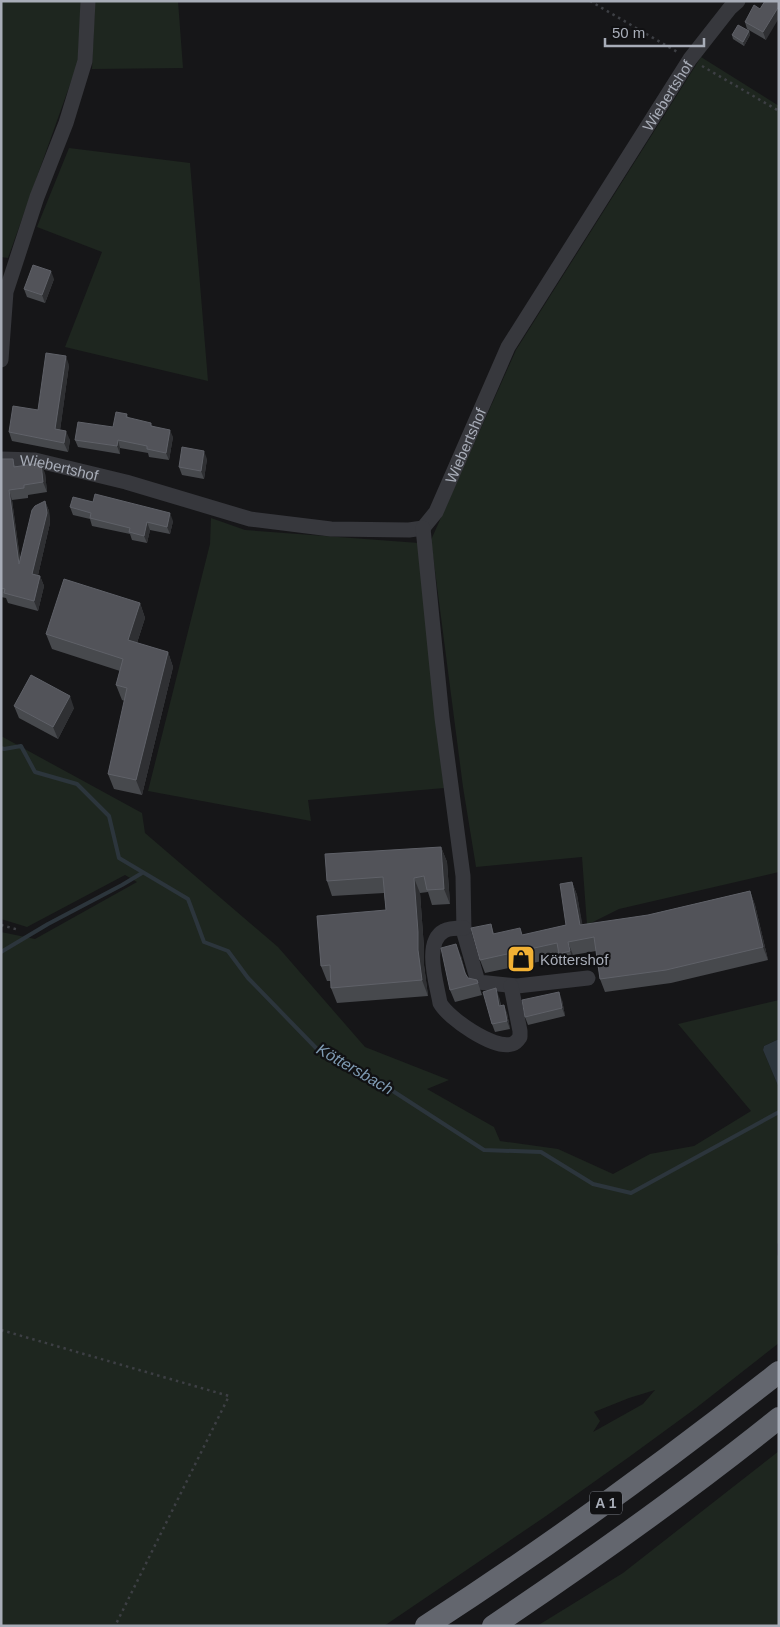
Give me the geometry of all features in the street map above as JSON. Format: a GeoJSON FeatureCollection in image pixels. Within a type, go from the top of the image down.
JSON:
{"type":"FeatureCollection","features":[{"type":"Feature","properties":{"kind":"highway","name":"A 1"},"geometry":{"type":"LineString","coordinates":[[426,1626],[584,1519],[667,1459],[779,1372]]}},
{"type":"Feature","properties":{"kind":"highway","name":"A 1"},"geometry":{"type":"LineString","coordinates":[[493,1626],[668,1505],[779,1418]]}},
{"type":"Feature","properties":{"kind":"street"},"geometry":{"type":"LineString","coordinates":[[1,360],[6,292],[37,197],[66,123],[84,61],[88,1]]}},
{"type":"Feature","properties":{"kind":"street","name":"Wiebertshof"},"geometry":{"type":"LineString","coordinates":[[1,459],[44,462],[126,482],[250,519],[331,528],[409,530],[423,528],[436,512],[508,347],[690,59],[730,8],[738,1]]}},
{"type":"Feature","properties":{"kind":"street"},"geometry":{"type":"LineString","coordinates":[[423,528],[442,718],[463,876],[464,933],[478,982],[517,986],[588,978]]}},
{"type":"Feature","properties":{"kind":"street"},"geometry":{"type":"LineString","coordinates":[[464,928],[445,930],[435,939],[433,946],[433,964],[440,1003],[443,1008],[469,1030],[498,1044],[514,1044],[520,1037],[520,1031],[511,986]]}},
{"type":"Feature","properties":{"kind":"path"},"geometry":{"type":"LineString","coordinates":[[1,925],[19,930]]}},
{"type":"Feature","properties":{"kind":"path"},"geometry":{"type":"LineString","coordinates":[[1,1330],[229,1396],[115,1626]]}},
{"type":"Feature","properties":{"kind":"shaded area"},"geometry":{"type":"Polygon","coordinates":[[[1,1],[81,1],[78,62],[8,258],[1,257],[1,1]]]}},
{"type":"Feature","properties":{"kind":"shaded area"},"geometry":{"type":"Polygon","coordinates":[[[95,1],[178,1],[183,68],[92,69],[95,1]]]}},
{"type":"Feature","properties":{"kind":"shaded area"},"geometry":{"type":"Polygon","coordinates":[[[701,57],[779,106],[779,872],[619,909],[587,925],[582,857],[476,867],[463,787],[431,540],[516,350],[701,57]]]}},
{"type":"Feature","properties":{"kind":"shaded area"},"geometry":{"type":"Polygon","coordinates":[[[69,148],[190,163],[208,381],[65,347],[102,252],[37,227],[69,148]]]}},
{"type":"Feature","properties":{"kind":"shaded area"},"geometry":{"type":"Polygon","coordinates":[[[211,518],[245,530],[419,543],[444,788],[308,800],[311,821],[148,791],[210,544],[211,518]]]}},
{"type":"Feature","properties":{"kind":"shaded area"},"geometry":{"type":"Polygon","coordinates":[[[1,736],[142,813],[145,833],[278,947],[365,1047],[449,1080],[427,1089],[494,1127],[500,1141],[558,1149],[613,1174],[650,1154],[694,1146],[751,1111],[678,1024],[779,1000],[779,1039],[764,1046],[763,1050],[779,1088],[779,1242],[777,1244],[777,1254],[779,1258],[779,1343],[696,1408],[629,1457],[384,1626],[1,1626],[1,932],[35,939],[137,882],[125,875],[27,927],[1,919],[1,736]],[[655,1390],[594,1412],[600,1421],[593,1432],[643,1404],[655,1390]]]}},
{"type":"Feature","properties":{"kind":"shaded area"},"geometry":{"type":"Polygon","coordinates":[[[779,1039],[779,1088],[763,1050],[764,1046],[779,1039]]]}},
{"type":"Feature","properties":{"kind":"shaded area"},"geometry":{"type":"Polygon","coordinates":[[[779,1451],[779,1626],[537,1626],[623,1573],[779,1451]]]}},
{"type":"Feature","properties":{"kind":"building"},"geometry":{"type":"Polygon","coordinates":[[[765,1],[779,1],[779,6],[763,32],[745,22],[754,5],[760,9],[765,1]]]}},
{"type":"Feature","properties":{"kind":"building"},"geometry":{"type":"Polygon","coordinates":[[[738,25],[749,31],[743,42],[732,35],[738,25]]]}},
{"type":"Feature","properties":{"kind":"building"},"geometry":{"type":"Polygon","coordinates":[[[33,265],[51,271],[42,295],[24,289],[33,265]]]}},
{"type":"Feature","properties":{"kind":"building"},"geometry":{"type":"Polygon","coordinates":[[[46,353],[66,356],[55,429],[66,431],[64,443],[9,432],[13,406],[38,410],[46,353]]]}},
{"type":"Feature","properties":{"kind":"building"},"geometry":{"type":"Polygon","coordinates":[[[116,412],[127,414],[126,417],[151,423],[151,426],[170,430],[166,453],[147,449],[147,446],[118,440],[117,446],[75,440],[78,422],[113,427],[116,412]]]}},
{"type":"Feature","properties":{"kind":"building"},"geometry":{"type":"Polygon","coordinates":[[[182,447],[204,451],[201,471],[179,467],[182,447]]]}},
{"type":"Feature","properties":{"kind":"building"},"geometry":{"type":"Polygon","coordinates":[[[1,459],[13,459],[14,467],[41,463],[43,482],[9,490],[19,564],[32,510],[35,506],[45,501],[47,513],[32,574],[40,576],[34,601],[4,593],[5,589],[1,588],[1,459]]]}},
{"type":"Feature","properties":{"kind":"building"},"geometry":{"type":"Polygon","coordinates":[[[95,494],[170,513],[167,527],[147,522],[144,536],[129,532],[130,528],[90,518],[91,513],[70,507],[73,497],[93,502],[95,494]]]}},
{"type":"Feature","properties":{"kind":"building"},"geometry":{"type":"Polygon","coordinates":[[[64,579],[140,603],[128,640],[168,652],[136,780],[108,774],[127,688],[116,685],[123,659],[46,634],[64,579]]]}},
{"type":"Feature","properties":{"kind":"building"},"geometry":{"type":"Polygon","coordinates":[[[31,675],[70,696],[53,727],[14,706],[31,675]]]}},
{"type":"Feature","properties":{"kind":"building"},"geometry":{"type":"Polygon","coordinates":[[[441,847],[444,889],[427,890],[424,876],[414,878],[418,950],[422,980],[331,988],[330,965],[321,966],[317,916],[386,910],[383,877],[327,881],[325,854],[441,847]]]}},
{"type":"Feature","properties":{"kind":"building"},"geometry":{"type":"Polygon","coordinates":[[[572,882],[580,925],[648,915],[750,891],[763,947],[666,970],[600,979],[594,937],[568,942],[570,951],[559,954],[557,943],[480,960],[471,928],[491,924],[493,934],[520,928],[522,935],[566,925],[560,884],[572,882]]]}},
{"type":"Feature","properties":{"kind":"building"},"geometry":{"type":"Polygon","coordinates":[[[456,944],[465,973],[468,978],[477,980],[478,983],[450,990],[441,948],[456,944]]]}},
{"type":"Feature","properties":{"kind":"building"},"geometry":{"type":"Polygon","coordinates":[[[496,988],[499,1006],[504,1005],[507,1021],[492,1024],[483,992],[496,988]]]}},
{"type":"Feature","properties":{"kind":"building"},"geometry":{"type":"Polygon","coordinates":[[[559,992],[562,1008],[525,1017],[522,1000],[559,992]]]}},
{"type":"Feature","properties":{"kind":"waterway","name":"Köttersbach"},"geometry":{"type":"LineString","coordinates":[[1,748],[21,746],[35,772],[77,784],[109,816],[119,858],[188,899],[204,942],[228,951],[248,978],[317,1049],[382,1084],[484,1150],[541,1152],[593,1184],[631,1193],[779,1112]]}},
{"type":"Feature","properties":{"kind":"waterway"},"geometry":{"type":"LineString","coordinates":[[1,952],[142,873]]}},
{"type":"Feature","properties":{"kind":"place","name":"Köttershof"},"geometry":{"type":"Point","coordinates":[521,959]}}]}
